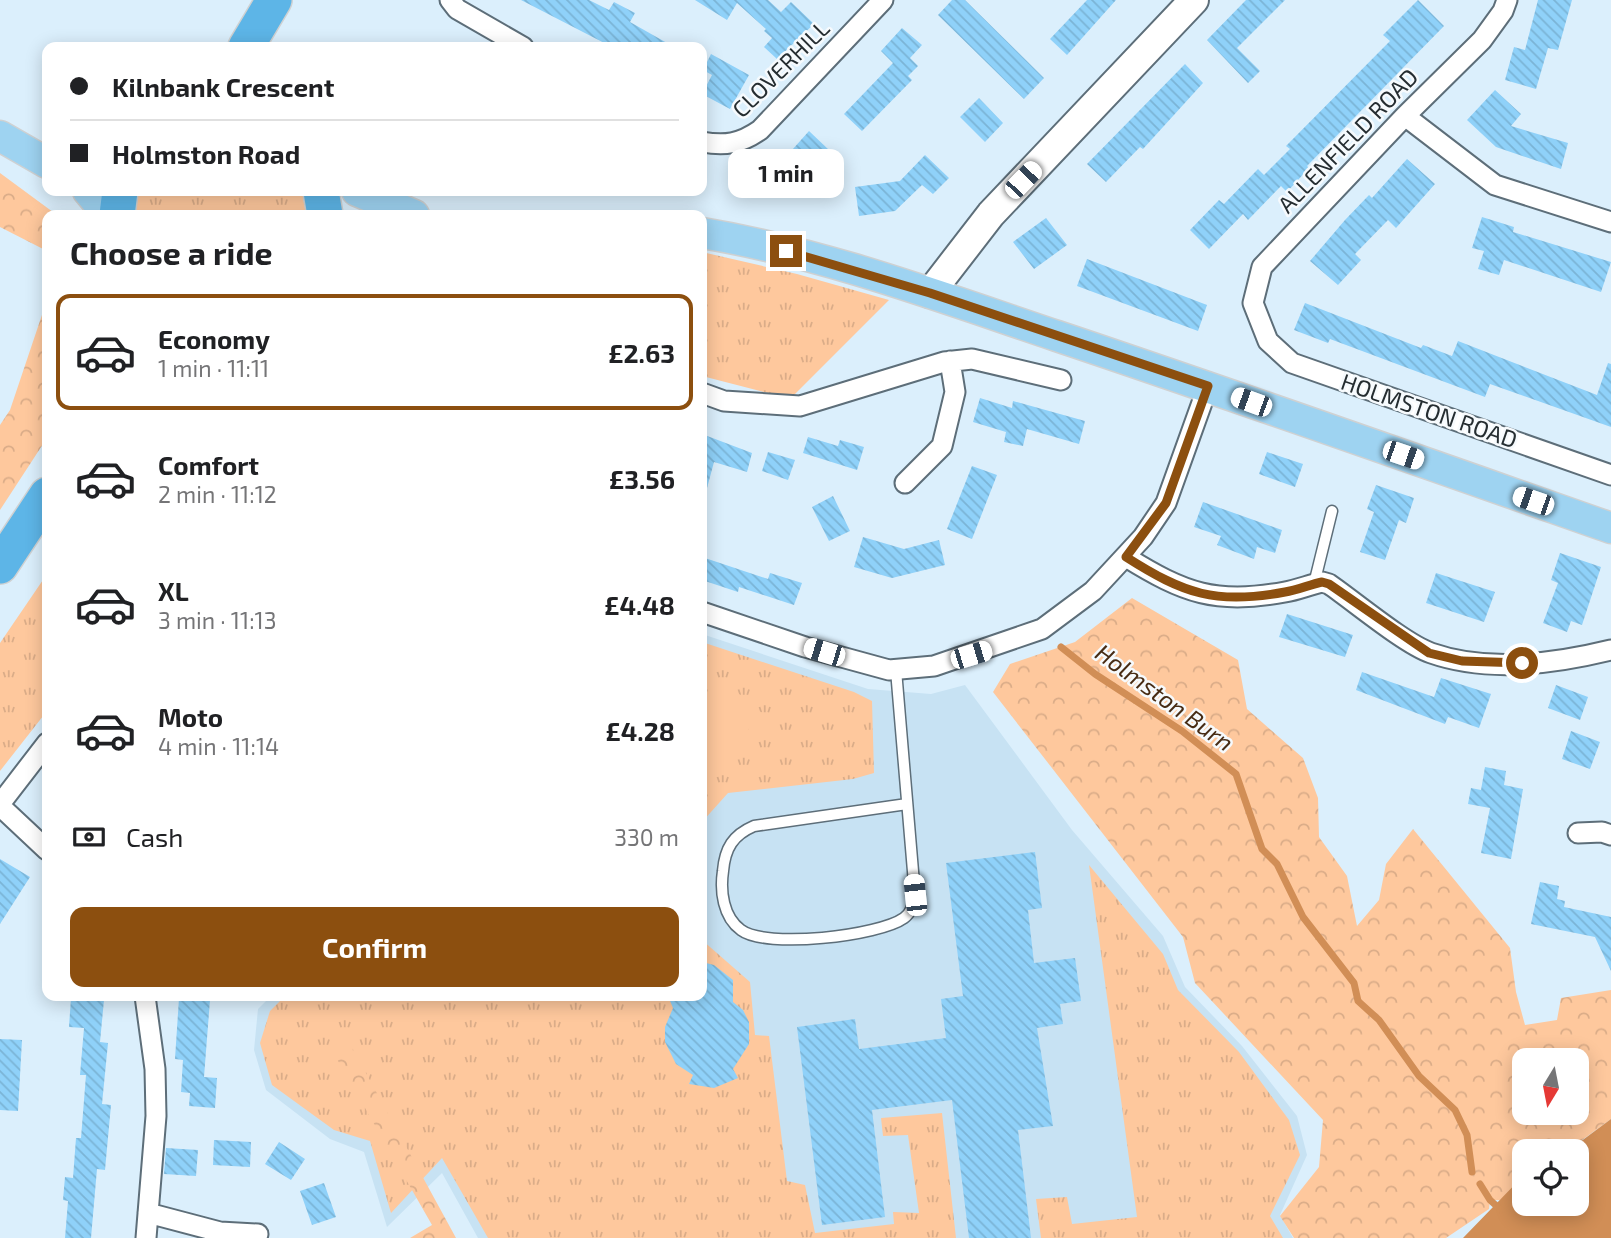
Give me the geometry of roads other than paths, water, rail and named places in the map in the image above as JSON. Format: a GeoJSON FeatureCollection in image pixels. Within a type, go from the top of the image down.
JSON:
{"type":"FeatureCollection","features":[{"type":"Feature","properties":{"kind":"highway"},"geometry":{"type":"LineString","coordinates":[[249,42],[274,0]]}},
{"type":"Feature","properties":{"kind":"highway"},"geometry":{"type":"LineString","coordinates":[[278,42],[282,0]]}},
{"type":"Feature","properties":{"kind":"highway"},"geometry":{"type":"LineString","coordinates":[[0,566],[42,503]]}},
{"type":"Feature","properties":{"kind":"main road"},"geometry":{"type":"LineString","coordinates":[[0,134],[42,142]]}},
{"type":"Feature","properties":{"kind":"main road"},"geometry":{"type":"LineString","coordinates":[[0,134],[42,160]]}},
{"type":"Feature","properties":{"kind":"main road"},"geometry":{"type":"LineString","coordinates":[[92,196],[104,210]]}},
{"type":"Feature","properties":{"kind":"main road"},"geometry":{"type":"LineString","coordinates":[[369,196],[402,210]]}},
{"type":"Feature","properties":{"kind":"main road"},"geometry":{"type":"LineString","coordinates":[[707,234],[740,239],[930,293],[1208,386],[1611,528]]}},
{"type":"Feature","properties":{"kind":"street"},"geometry":{"type":"LineString","coordinates":[[450,0],[457,9],[514,42]]}},
{"type":"Feature","properties":{"kind":"street","name":"CLOVERHILL"},"geometry":{"type":"LineString","coordinates":[[707,143],[721,145],[743,142],[760,130],[883,0]]}},
{"type":"Feature","properties":{"kind":"street"},"geometry":{"type":"LineString","coordinates":[[930,293],[991,214],[1194,0]]}},
{"type":"Feature","properties":{"kind":"street","name":"ALLENFIELD ROAD"},"geometry":{"type":"LineString","coordinates":[[1261,328],[1253,303],[1262,267],[1405,116],[1482,40],[1503,11],[1507,0]]}},
{"type":"Feature","properties":{"kind":"street"},"geometry":{"type":"LineString","coordinates":[[1405,116],[1495,185],[1611,222]]}},
{"type":"Feature","properties":{"kind":"street","name":"HOLMSTON ROAD"},"geometry":{"type":"LineString","coordinates":[[1261,328],[1268,341],[1292,363],[1611,475]]}},
{"type":"Feature","properties":{"kind":"street"},"geometry":{"type":"LineString","coordinates":[[707,395],[724,401],[800,406],[950,361],[972,359],[1062,380]]}},
{"type":"Feature","properties":{"kind":"street"},"geometry":{"type":"LineString","coordinates":[[905,483],[942,446],[955,392],[950,361]]}},
{"type":"Feature","properties":{"kind":"street"},"geometry":{"type":"LineString","coordinates":[[707,614],[860,664],[896,670],[934,666],[1042,629],[1093,591],[1126,557],[1166,503],[1208,386]]}},
{"type":"Feature","properties":{"kind":"street"},"geometry":{"type":"LineString","coordinates":[[1126,557],[1165,582],[1189,593],[1211,596],[1256,597],[1314,584],[1329,584],[1429,653],[1462,661],[1499,664],[1566,661],[1611,650]]}},
{"type":"Feature","properties":{"kind":"street"},"geometry":{"type":"LineString","coordinates":[[42,750],[0,805],[42,845]]}},
{"type":"Feature","properties":{"kind":"street"},"geometry":{"type":"LineString","coordinates":[[1578,833],[1602,832],[1611,835]]}},
{"type":"Feature","properties":{"kind":"street"},"geometry":{"type":"LineString","coordinates":[[146,1001],[155,1069],[156,1115],[146,1238]]}},
{"type":"Feature","properties":{"kind":"street"},"geometry":{"type":"LineString","coordinates":[[148,1213],[220,1232],[258,1234]]}},
{"type":"Feature","properties":{"kind":"lane"},"geometry":{"type":"LineString","coordinates":[[1314,584],[1332,511]]}},
{"type":"Feature","properties":{"kind":"lane"},"geometry":{"type":"LineString","coordinates":[[896,670],[915,895],[912,909],[905,918],[876,931],[763,939],[741,930],[724,908],[722,880],[725,853],[739,833],[754,826],[907,804]]}},
{"type":"Feature","properties":{"kind":"waterway","name":"Holmston Burn"},"geometry":{"type":"LineString","coordinates":[[1061,647],[1095,674],[1182,731],[1236,774],[1262,849],[1277,864],[1303,917],[1354,983],[1358,1001],[1379,1020],[1419,1076],[1455,1110],[1467,1135],[1472,1172]]}},
{"type":"Feature","properties":{"kind":"waterway"},"geometry":{"type":"LineString","coordinates":[[1480,1184],[1490,1200],[1501,1210]]}}]}
